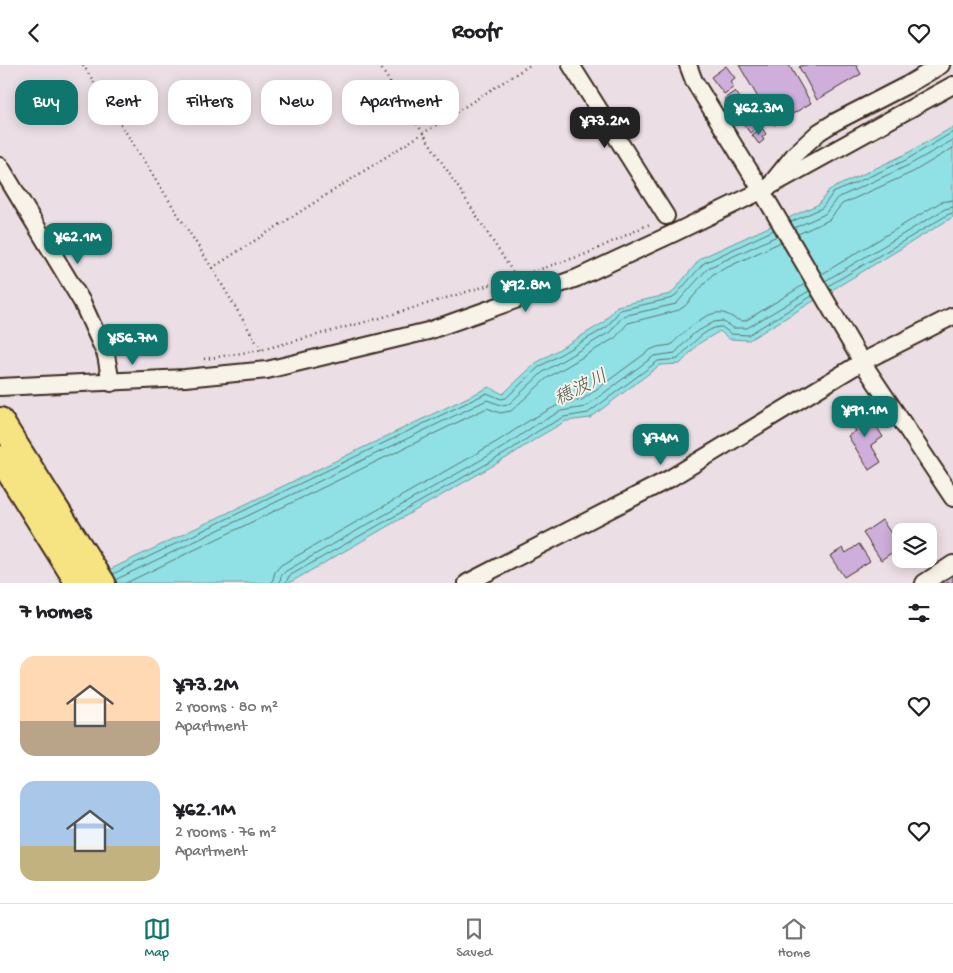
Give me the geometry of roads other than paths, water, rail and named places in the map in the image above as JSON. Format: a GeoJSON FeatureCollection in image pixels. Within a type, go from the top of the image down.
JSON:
{"type":"FeatureCollection","features":[{"type":"Feature","properties":{"kind":"highway"},"geometry":{"type":"LineString","coordinates":[[4,439],[78,583]]}},
{"type":"Feature","properties":{"kind":"highway"},"geometry":{"type":"LineString","coordinates":[[4,439],[103,583]]}},
{"type":"Feature","properties":{"kind":"street"},"geometry":{"type":"LineString","coordinates":[[571,65],[666,216]]}},
{"type":"Feature","properties":{"kind":"street"},"geometry":{"type":"LineString","coordinates":[[686,65],[694,81],[766,190],[862,362],[953,497]]}},
{"type":"Feature","properties":{"kind":"street"},"geometry":{"type":"LineString","coordinates":[[766,190],[795,154],[819,132],[941,65]]}},
{"type":"Feature","properties":{"kind":"street"},"geometry":{"type":"LineString","coordinates":[[0,387],[111,383],[267,370],[428,331],[577,278],[766,190],[953,85]]}},
{"type":"Feature","properties":{"kind":"street"},"geometry":{"type":"LineString","coordinates":[[0,166],[82,302],[106,355],[111,383]]}},
{"type":"Feature","properties":{"kind":"street"},"geometry":{"type":"LineString","coordinates":[[467,583],[669,479],[862,362],[953,316]]}},
{"type":"Feature","properties":{"kind":"street"},"geometry":{"type":"LineString","coordinates":[[924,583],[953,564]]}},
{"type":"Feature","properties":{"kind":"water","name":"穂波川"},"geometry":{"type":"Polygon","coordinates":[[[953,127],[953,217],[749,340],[729,339],[720,331],[698,344],[680,364],[660,365],[590,418],[566,421],[508,457],[289,583],[82,583],[489,387],[503,394],[536,363],[603,323],[617,306],[671,294],[701,258],[819,204],[829,190],[904,155],[953,127]]]}}]}
